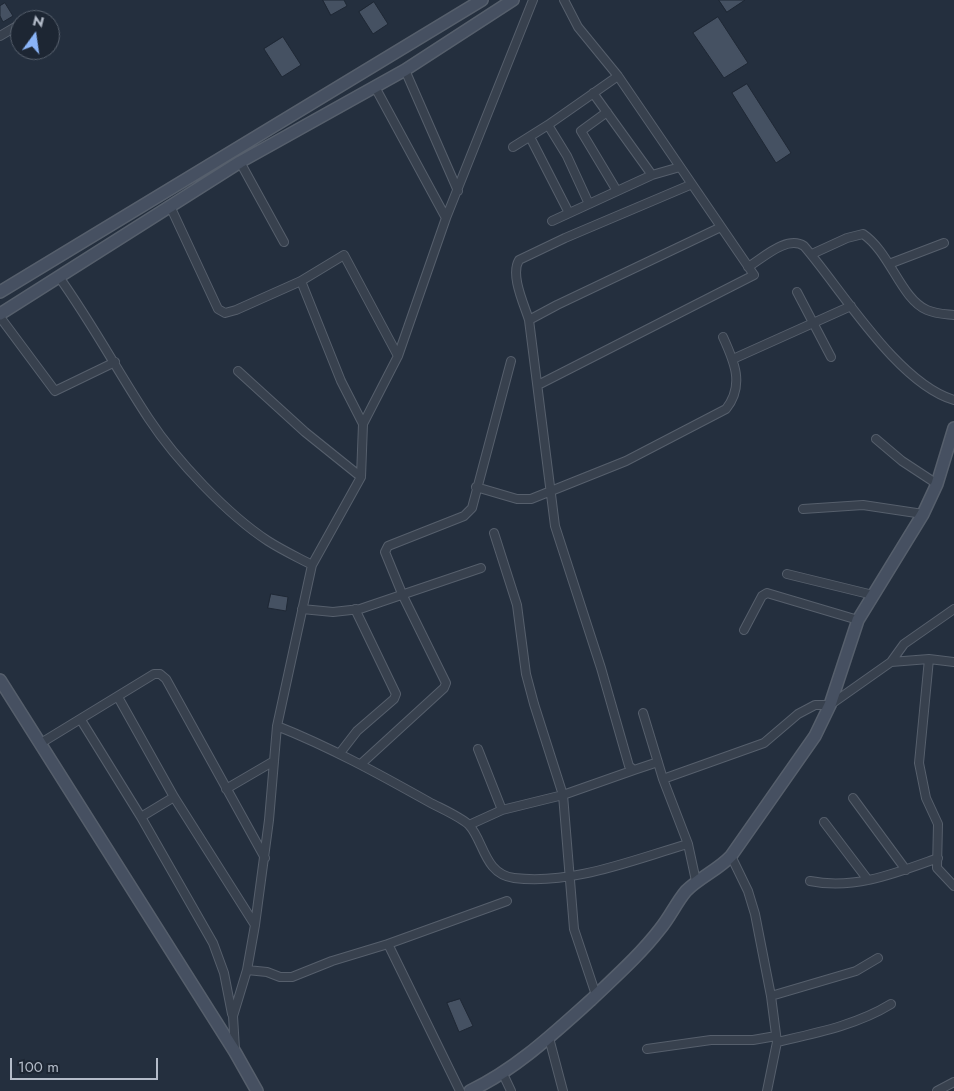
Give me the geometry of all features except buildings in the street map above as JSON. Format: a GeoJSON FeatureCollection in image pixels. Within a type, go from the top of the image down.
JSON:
{"type":"FeatureCollection","features":[{"type":"Feature","properties":{"kind":"main road"},"geometry":{"type":"LineString","coordinates":[[0,292],[482,0]]}},
{"type":"Feature","properties":{"kind":"main road"},"geometry":{"type":"LineString","coordinates":[[0,315],[240,162],[406,70],[514,0]]}},
{"type":"Feature","properties":{"kind":"main road"},"geometry":{"type":"LineString","coordinates":[[470,1091],[503,1074],[549,1038],[614,980],[661,928],[673,908],[696,881],[724,864],[731,856],[814,736],[830,705],[858,620],[922,514],[937,484],[954,428]]}},
{"type":"Feature","properties":{"kind":"main road"},"geometry":{"type":"LineString","coordinates":[[0,680],[236,1052],[257,1091]]}},
{"type":"Feature","properties":{"kind":"street"},"geometry":{"type":"LineString","coordinates":[[233,1016],[247,970],[265,858],[276,726],[312,565],[361,477],[363,424],[398,356],[446,218],[533,0]]}},
{"type":"Feature","properties":{"kind":"street"},"geometry":{"type":"LineString","coordinates":[[538,385],[754,275],[690,185],[680,167],[618,76],[578,27],[564,0]]}},
{"type":"Feature","properties":{"kind":"street"},"geometry":{"type":"LineString","coordinates":[[406,70],[458,191]]}},
{"type":"Feature","properties":{"kind":"street"},"geometry":{"type":"LineString","coordinates":[[512,146],[530,137],[618,76]]}},
{"type":"Feature","properties":{"kind":"street"},"geometry":{"type":"LineString","coordinates":[[375,87],[446,218]]}},
{"type":"Feature","properties":{"kind":"street"},"geometry":{"type":"LineString","coordinates":[[593,93],[652,175]]}},
{"type":"Feature","properties":{"kind":"street"},"geometry":{"type":"LineString","coordinates":[[607,112],[581,131],[617,191]]}},
{"type":"Feature","properties":{"kind":"street"},"geometry":{"type":"LineString","coordinates":[[548,125],[567,156],[589,204]]}},
{"type":"Feature","properties":{"kind":"street"},"geometry":{"type":"LineString","coordinates":[[530,137],[569,213]]}},
{"type":"Feature","properties":{"kind":"street"},"geometry":{"type":"LineString","coordinates":[[240,162],[284,242]]}},
{"type":"Feature","properties":{"kind":"street"},"geometry":{"type":"LineString","coordinates":[[552,221],[652,175],[680,167]]}},
{"type":"Feature","properties":{"kind":"street"},"geometry":{"type":"LineString","coordinates":[[634,770],[629,766],[601,668],[555,526],[529,320],[516,276],[516,266],[520,260],[565,238],[690,185]]}},
{"type":"Feature","properties":{"kind":"street"},"geometry":{"type":"LineString","coordinates":[[170,206],[218,308],[225,313],[236,310],[301,281],[344,255],[398,356]]}},
{"type":"Feature","properties":{"kind":"street"},"geometry":{"type":"LineString","coordinates":[[529,320],[721,227]]}},
{"type":"Feature","properties":{"kind":"street"},"geometry":{"type":"LineString","coordinates":[[812,254],[855,235],[863,234],[872,240],[913,299],[921,307],[929,311],[954,315]]}},
{"type":"Feature","properties":{"kind":"street"},"geometry":{"type":"LineString","coordinates":[[748,267],[792,243],[800,243],[812,254],[851,306],[906,369],[933,390],[954,400]]}},
{"type":"Feature","properties":{"kind":"street"},"geometry":{"type":"LineString","coordinates":[[889,264],[944,243]]}},
{"type":"Feature","properties":{"kind":"street"},"geometry":{"type":"LineString","coordinates":[[59,278],[115,362],[150,420],[197,478],[224,506],[268,541],[312,565]]}},
{"type":"Feature","properties":{"kind":"street"},"geometry":{"type":"LineString","coordinates":[[301,281],[341,381],[363,424]]}},
{"type":"Feature","properties":{"kind":"street"},"geometry":{"type":"LineString","coordinates":[[798,292],[831,357]]}},
{"type":"Feature","properties":{"kind":"street"},"geometry":{"type":"LineString","coordinates":[[733,359],[851,306]]}},
{"type":"Feature","properties":{"kind":"street"},"geometry":{"type":"LineString","coordinates":[[0,315],[55,391],[115,362]]}},
{"type":"Feature","properties":{"kind":"street"},"geometry":{"type":"LineString","coordinates":[[476,487],[524,500],[626,461],[726,409],[737,386],[738,375],[723,337]]}},
{"type":"Feature","properties":{"kind":"street"},"geometry":{"type":"LineString","coordinates":[[362,764],[444,688],[446,683],[403,596],[385,552],[388,546],[469,514],[511,361]]}},
{"type":"Feature","properties":{"kind":"street"},"geometry":{"type":"LineString","coordinates":[[238,371],[305,432],[361,477]]}},
{"type":"Feature","properties":{"kind":"street"},"geometry":{"type":"LineString","coordinates":[[876,440],[902,461],[937,484]]}},
{"type":"Feature","properties":{"kind":"street"},"geometry":{"type":"LineString","coordinates":[[803,508],[863,505],[922,514]]}},
{"type":"Feature","properties":{"kind":"street"},"geometry":{"type":"LineString","coordinates":[[494,533],[516,605],[526,674],[563,795],[574,929],[596,995]]}},
{"type":"Feature","properties":{"kind":"street"},"geometry":{"type":"LineString","coordinates":[[302,609],[333,612],[355,609],[403,596],[481,568]]}},
{"type":"Feature","properties":{"kind":"street"},"geometry":{"type":"LineString","coordinates":[[787,574],[873,595]]}},
{"type":"Feature","properties":{"kind":"street"},"geometry":{"type":"LineString","coordinates":[[744,630],[762,596],[767,593],[858,620]]}},
{"type":"Feature","properties":{"kind":"street"},"geometry":{"type":"LineString","coordinates":[[340,753],[357,731],[394,699],[396,694],[355,609]]}},
{"type":"Feature","properties":{"kind":"street"},"geometry":{"type":"LineString","coordinates":[[663,779],[749,750],[764,743],[798,714],[815,705],[830,705],[891,662],[904,644],[945,613],[954,609]]}},
{"type":"Feature","properties":{"kind":"street"},"geometry":{"type":"LineString","coordinates":[[891,662],[929,660],[954,662]]}},
{"type":"Feature","properties":{"kind":"street"},"geometry":{"type":"LineString","coordinates":[[929,660],[919,763],[926,798],[938,824],[937,868],[954,886]]}},
{"type":"Feature","properties":{"kind":"street"},"geometry":{"type":"LineString","coordinates":[[41,743],[154,674],[160,674],[166,679],[265,858]]}},
{"type":"Feature","properties":{"kind":"street"},"geometry":{"type":"LineString","coordinates":[[118,697],[174,796],[255,925]]}},
{"type":"Feature","properties":{"kind":"street"},"geometry":{"type":"LineString","coordinates":[[643,713],[663,779],[688,844],[696,881]]}},
{"type":"Feature","properties":{"kind":"street"},"geometry":{"type":"LineString","coordinates":[[81,720],[141,817],[218,953],[233,1016],[236,1052]]}},
{"type":"Feature","properties":{"kind":"street"},"geometry":{"type":"LineString","coordinates":[[276,726],[362,764],[469,825],[484,856],[494,868],[512,878],[569,877],[688,844]]}},
{"type":"Feature","properties":{"kind":"street"},"geometry":{"type":"LineString","coordinates":[[478,748],[502,810]]}},
{"type":"Feature","properties":{"kind":"street"},"geometry":{"type":"LineString","coordinates":[[226,789],[274,761]]}},
{"type":"Feature","properties":{"kind":"street"},"geometry":{"type":"LineString","coordinates":[[469,825],[502,810],[563,795],[658,762]]}},
{"type":"Feature","properties":{"kind":"street"},"geometry":{"type":"LineString","coordinates":[[141,817],[174,796]]}},
{"type":"Feature","properties":{"kind":"street"},"geometry":{"type":"LineString","coordinates":[[853,798],[906,870]]}},
{"type":"Feature","properties":{"kind":"street"},"geometry":{"type":"LineString","coordinates":[[824,822],[868,880]]}},
{"type":"Feature","properties":{"kind":"street"},"geometry":{"type":"LineString","coordinates":[[731,856],[748,891],[755,914],[771,996],[777,1039],[766,1091]]}},
{"type":"Feature","properties":{"kind":"street"},"geometry":{"type":"LineString","coordinates":[[810,881],[830,885],[868,880],[906,870],[938,858]]}},
{"type":"Feature","properties":{"kind":"street"},"geometry":{"type":"LineString","coordinates":[[247,970],[267,972],[280,977],[292,977],[332,961],[388,944],[507,901]]}},
{"type":"Feature","properties":{"kind":"street"},"geometry":{"type":"LineString","coordinates":[[388,944],[460,1091]]}},
{"type":"Feature","properties":{"kind":"street"},"geometry":{"type":"LineString","coordinates":[[771,996],[856,971],[878,958]]}},
{"type":"Feature","properties":{"kind":"street"},"geometry":{"type":"LineString","coordinates":[[647,1049],[711,1040],[777,1039],[829,1030],[879,1012],[891,1004]]}},
{"type":"Feature","properties":{"kind":"street"},"geometry":{"type":"LineString","coordinates":[[549,1038],[563,1091]]}},
{"type":"Feature","properties":{"kind":"street"},"geometry":{"type":"LineString","coordinates":[[503,1074],[511,1091]]}},
{"type":"Feature","properties":{"kind":"street"},"geometry":{"type":"LineString","coordinates":[[937,1091],[954,1082]]}}]}
